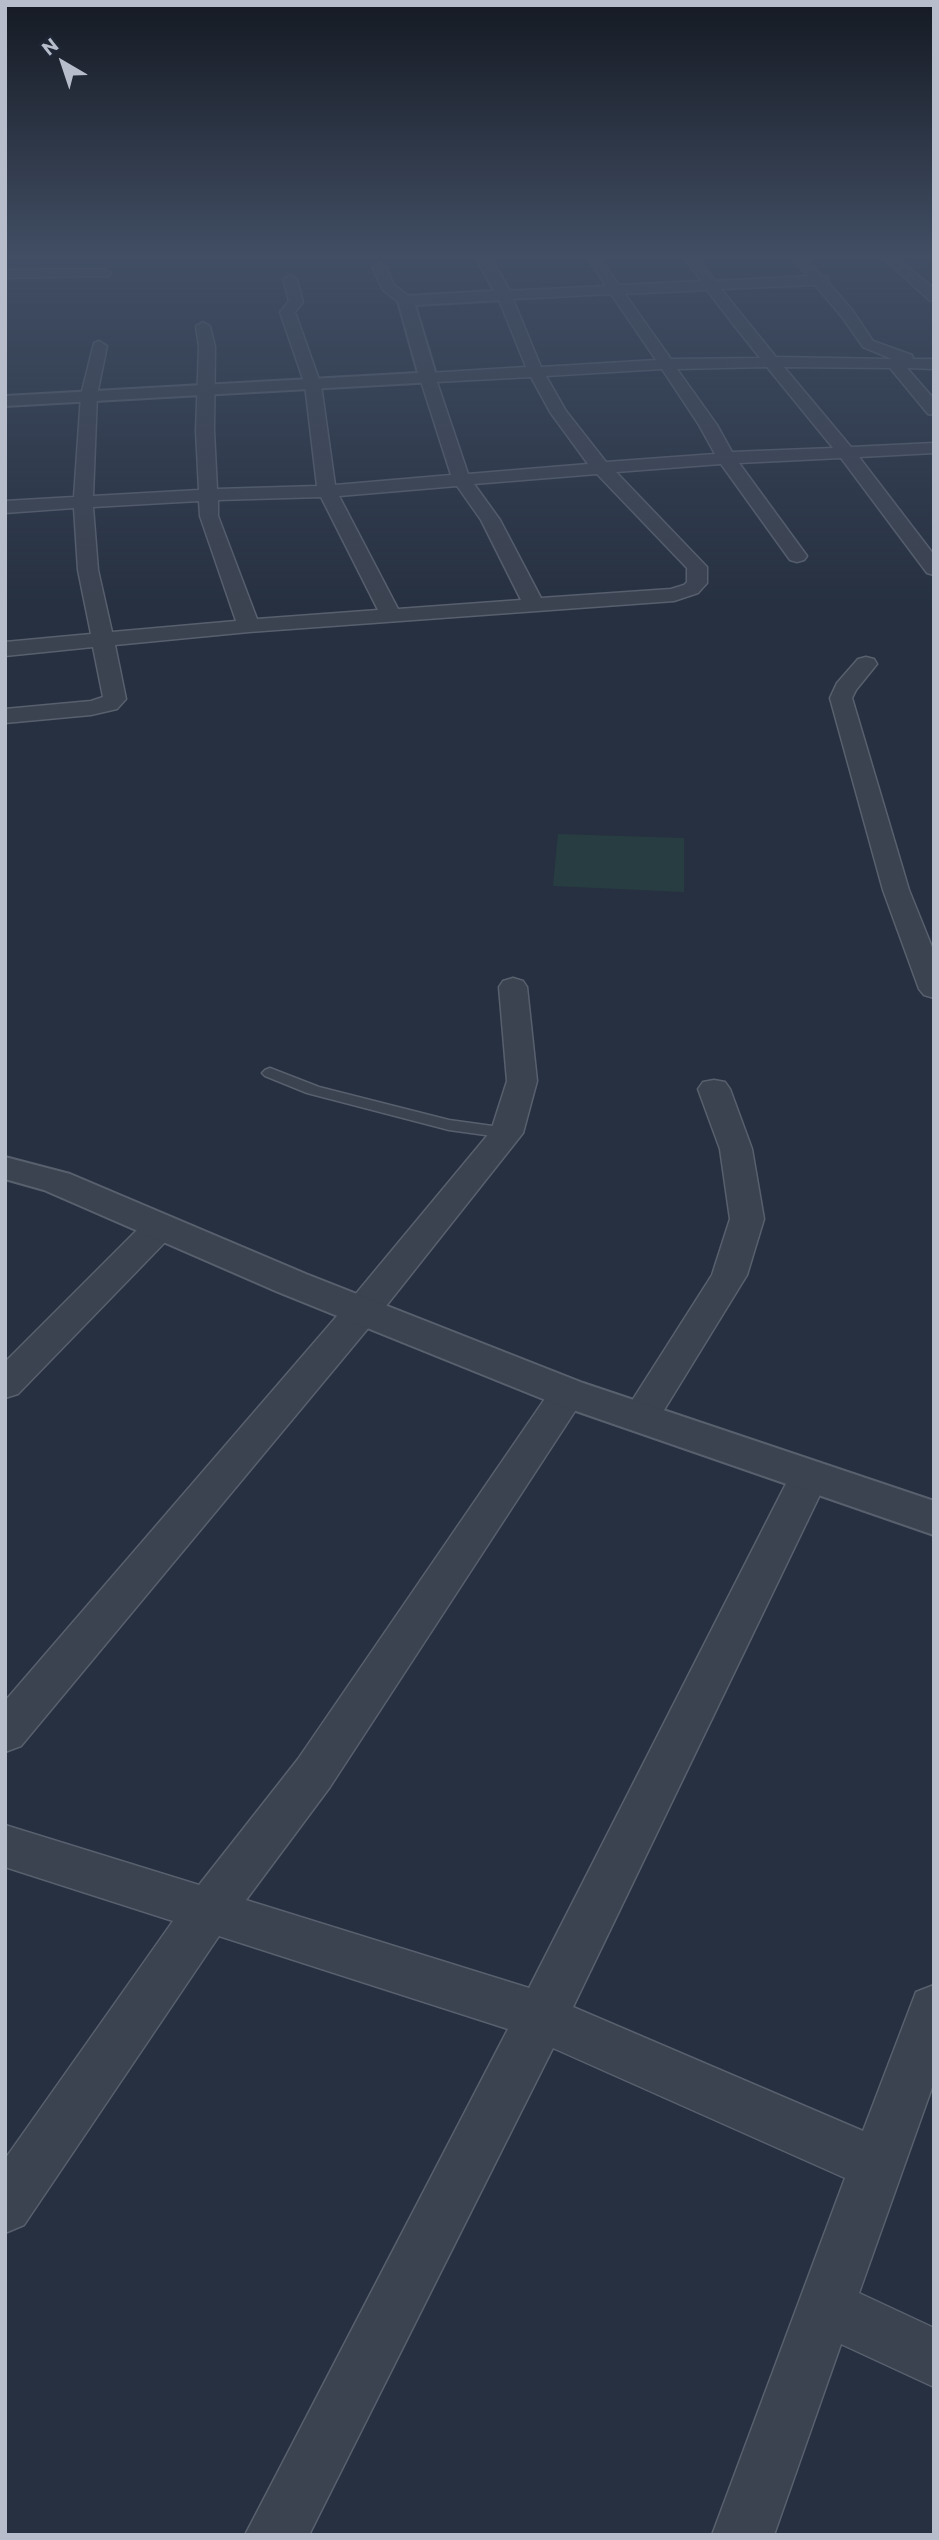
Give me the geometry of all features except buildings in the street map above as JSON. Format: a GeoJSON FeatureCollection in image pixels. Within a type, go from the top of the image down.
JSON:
{"type":"FeatureCollection","features":[{"type":"Feature","properties":{"kind":"street"},"geometry":{"type":"LineString","coordinates":[[5,716],[91,708],[109,704],[115,699],[88,570],[82,502],[89,395],[93,376]]}},
{"type":"Feature","properties":{"kind":"street"},"geometry":{"type":"LineString","coordinates":[[208,376],[205,431],[209,516],[249,626]]}},
{"type":"Feature","properties":{"kind":"street"},"geometry":{"type":"LineString","coordinates":[[310,376],[327,491],[391,616]]}},
{"type":"Feature","properties":{"kind":"street"},"geometry":{"type":"LineString","coordinates":[[5,401],[450,376]]}},
{"type":"Feature","properties":{"kind":"street"},"geometry":{"type":"LineString","coordinates":[[5,649],[249,626],[674,594],[691,589],[697,583],[697,567],[684,550],[601,468],[558,412],[538,376]]}},
{"type":"Feature","properties":{"kind":"street"},"geometry":{"type":"LineString","coordinates":[[675,376],[708,425],[726,458],[750,487],[797,556]]}},
{"type":"Feature","properties":{"kind":"street"},"geometry":{"type":"LineString","coordinates":[[785,376],[934,569]]}},
{"type":"Feature","properties":{"kind":"street"},"geometry":{"type":"LineString","coordinates":[[905,376],[934,410]]}},
{"type":"Feature","properties":{"kind":"street"},"geometry":{"type":"LineString","coordinates":[[428,377],[461,480],[489,520],[535,606]]}},
{"type":"Feature","properties":{"kind":"street"},"geometry":{"type":"LineString","coordinates":[[5,507],[327,491],[726,458],[934,448]]}},
{"type":"Feature","properties":{"kind":"street"},"geometry":{"type":"LineString","coordinates":[[866,664],[845,688],[841,698],[896,890],[932,980]]}},
{"type":"Feature","properties":{"kind":"street"},"geometry":{"type":"LineString","coordinates":[[5,1733],[362,1311],[507,1133],[522,1081],[513,988]]}},
{"type":"Feature","properties":{"kind":"street"},"geometry":{"type":"LineString","coordinates":[[640,1419],[729,1275],[747,1219],[736,1149],[714,1089]]}},
{"type":"Feature","properties":{"kind":"street"},"geometry":{"type":"LineString","coordinates":[[5,1168],[57,1182],[362,1311],[568,1393],[934,1518]]}},
{"type":"Feature","properties":{"kind":"street"},"geometry":{"type":"LineString","coordinates":[[5,1385],[160,1227]]}},
{"type":"Feature","properties":{"kind":"street"},"geometry":{"type":"LineString","coordinates":[[5,2206],[209,1910],[314,1773],[568,1393]]}},
{"type":"Feature","properties":{"kind":"street"},"geometry":{"type":"LineString","coordinates":[[276,2535],[541,2018],[809,1476]]}},
{"type":"Feature","properties":{"kind":"street"},"geometry":{"type":"LineString","coordinates":[[5,1846],[541,2018],[878,2165]]}},
{"type":"Feature","properties":{"kind":"street"},"geometry":{"type":"LineString","coordinates":[[743,2535],[934,2008]]}},
{"type":"Feature","properties":{"kind":"street"},"geometry":{"type":"LineString","coordinates":[[827,2307],[934,2358]]}},
{"type":"Feature","properties":{"kind":"lane"},"geometry":{"type":"LineString","coordinates":[[270,1073],[313,1090],[449,1125],[507,1133]]}},
{"type":"Feature","properties":{"kind":"green space"},"geometry":{"type":"Polygon","coordinates":[[[558,834],[684,838],[684,892],[553,886],[558,834]]]}}]}
